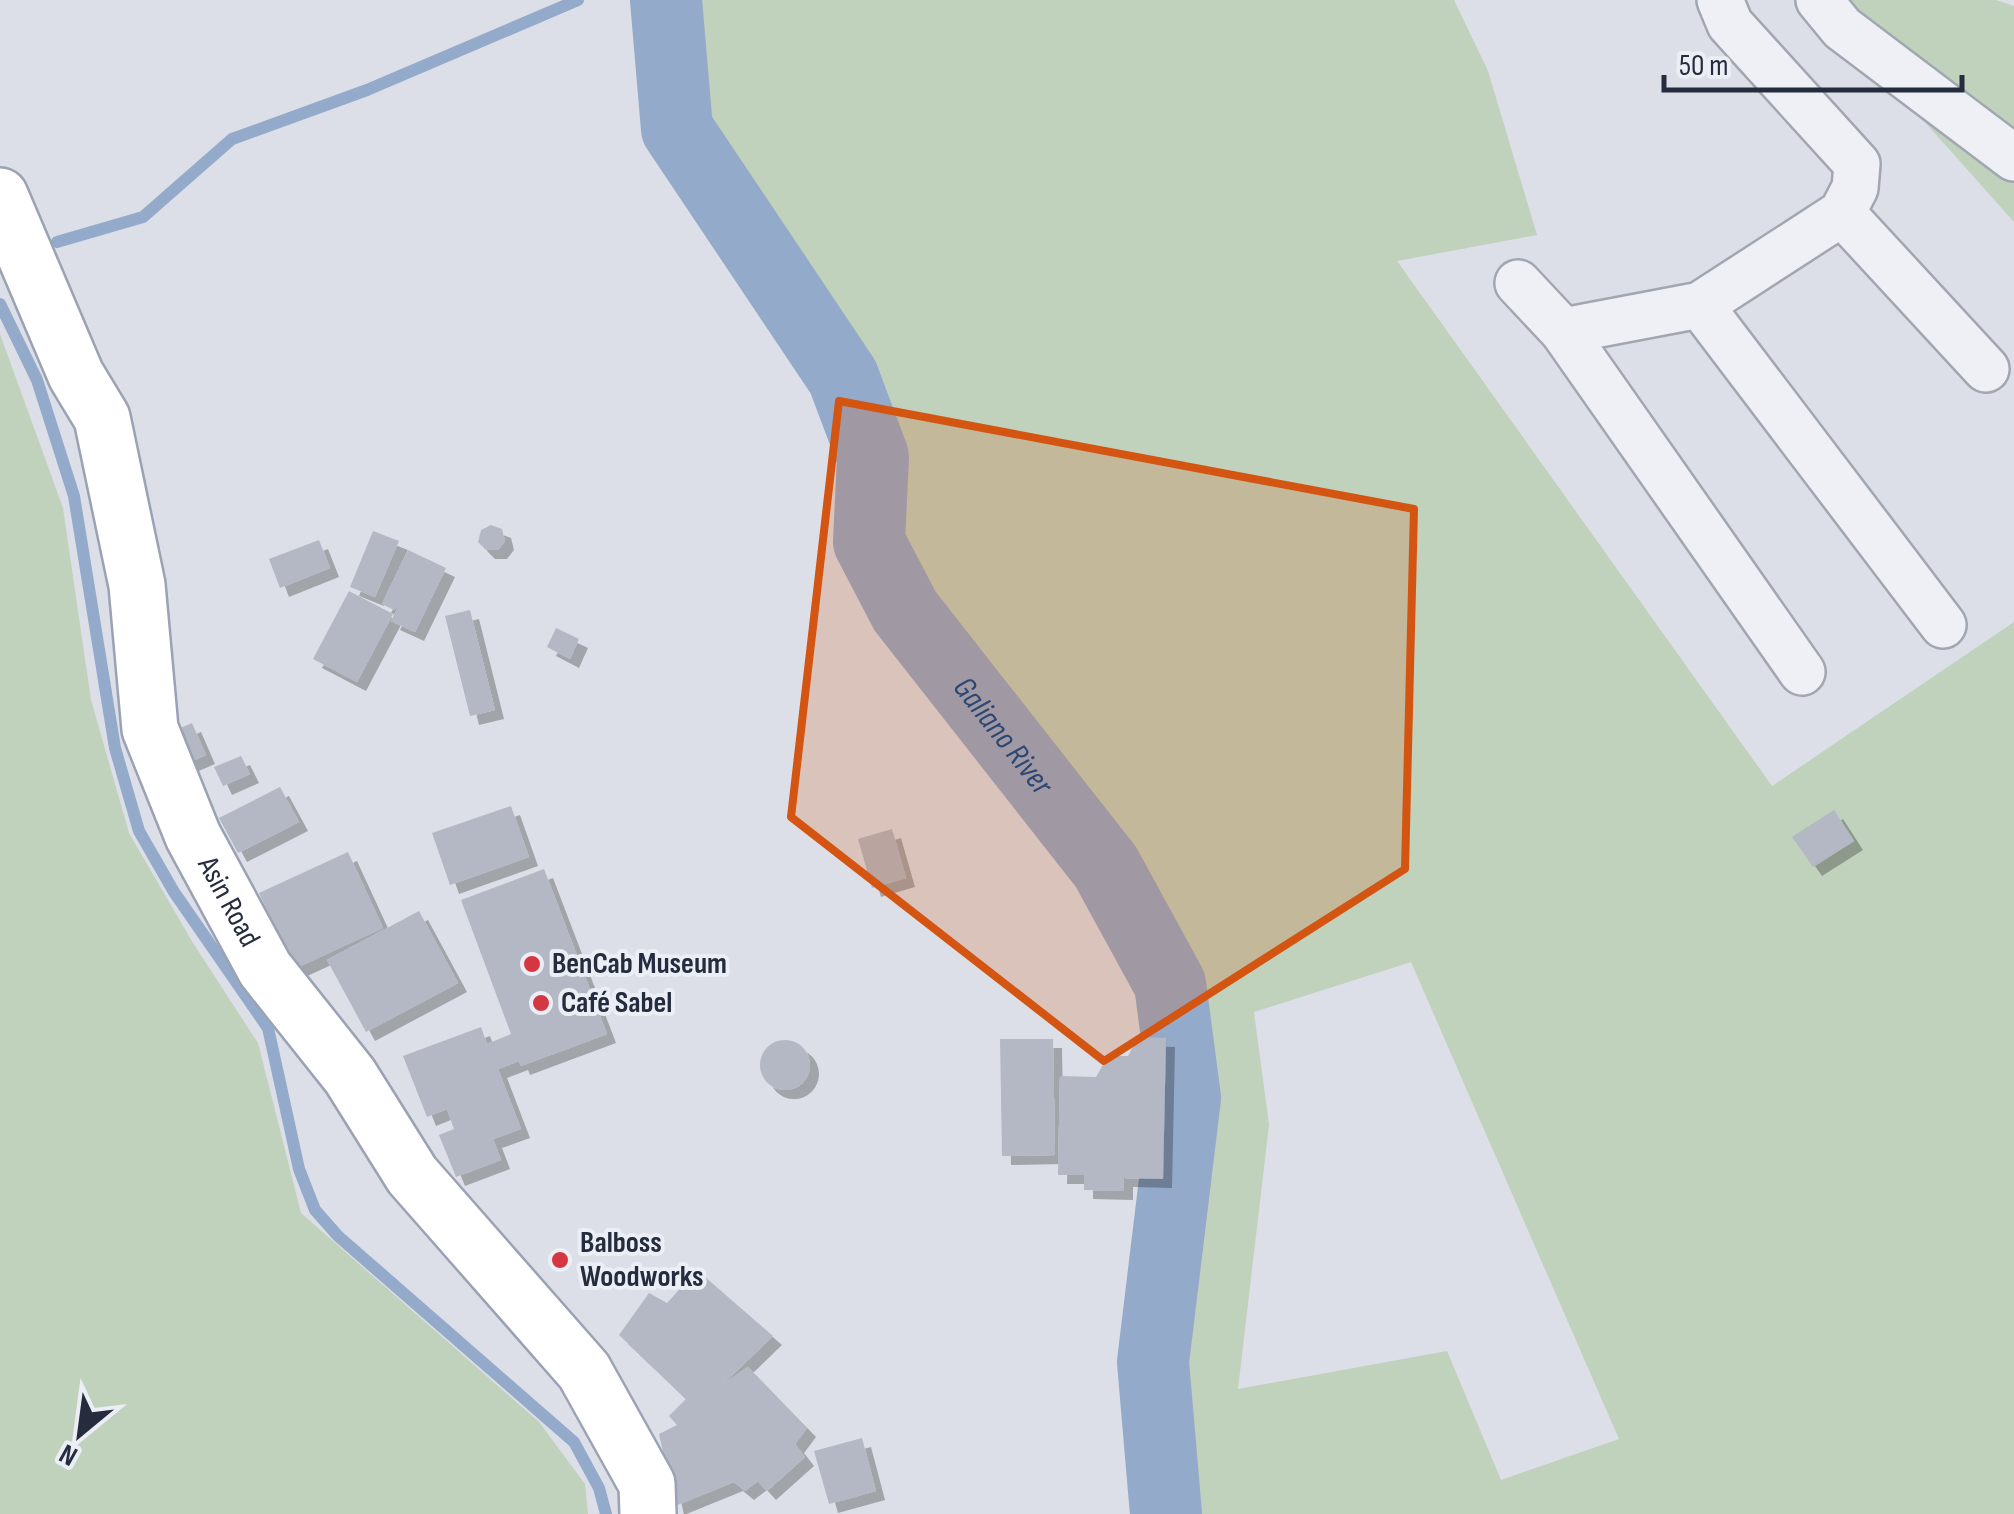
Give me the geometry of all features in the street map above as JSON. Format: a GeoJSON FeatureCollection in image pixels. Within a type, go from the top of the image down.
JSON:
{"type":"FeatureCollection","features":[{"type":"Feature","properties":{"kind":"main road","name":"Asin Road"},"geometry":{"type":"LineString","coordinates":[[0,196],[76,375],[102,418],[136,585],[150,729],[193,836],[264,969],[350,1076],[412,1175],[584,1371],[647,1484],[648,1514]]}},
{"type":"Feature","properties":{"kind":"street"},"geometry":{"type":"LineString","coordinates":[[1563,331],[1700,305],[1842,213],[1855,188],[1856,164],[1730,24],[1720,0]]}},
{"type":"Feature","properties":{"kind":"street"},"geometry":{"type":"LineString","coordinates":[[1819,0],[1842,28],[2014,158]]}},
{"type":"Feature","properties":{"kind":"street"},"geometry":{"type":"LineString","coordinates":[[1842,213],[1986,370]]}},
{"type":"Feature","properties":{"kind":"street"},"geometry":{"type":"LineString","coordinates":[[1518,283],[1563,331],[1802,672]]}},
{"type":"Feature","properties":{"kind":"street"},"geometry":{"type":"LineString","coordinates":[[1700,305],[1943,625]]}},
{"type":"Feature","properties":{"kind":"highlighted area"},"geometry":{"type":"Polygon","coordinates":[[[839,401],[1414,509],[1405,869],[1104,1061],[791,817],[839,401]]]}},
{"type":"Feature","properties":{"kind":"green space"},"geometry":{"type":"Polygon","coordinates":[[[666,0],[1454,0],[1488,71],[1537,235],[1397,261],[1772,786],[2014,622],[2014,1514],[1166,1514],[1153,1362],[1185,1098],[1170,984],[1106,867],[905,612],[869,542],[873,457],[843,377],[677,129],[666,0]],[[1411,962],[1254,1012],[1269,1125],[1238,1389],[1447,1351],[1501,1480],[1619,1439],[1411,962]]]}},
{"type":"Feature","properties":{"kind":"green space"},"geometry":{"type":"Polygon","coordinates":[[[1816,0],[1996,0],[2014,6],[2014,222],[1816,0]]]}},
{"type":"Feature","properties":{"kind":"green space"},"geometry":{"type":"Polygon","coordinates":[[[0,334],[63,508],[91,700],[129,833],[193,943],[258,1043],[301,1213],[539,1422],[585,1484],[588,1514],[0,1514],[0,334]]]}},
{"type":"Feature","properties":{"kind":"building"},"geometry":{"type":"Polygon","coordinates":[[[491,525],[502,529],[505,541],[498,550],[486,550],[478,542],[481,530],[491,525]]]}},
{"type":"Feature","properties":{"kind":"building"},"geometry":{"type":"Polygon","coordinates":[[[373,531],[399,541],[375,597],[350,587],[373,531]]]}},
{"type":"Feature","properties":{"kind":"building"},"geometry":{"type":"Polygon","coordinates":[[[319,540],[330,568],[280,588],[269,559],[319,540]]]}},
{"type":"Feature","properties":{"kind":"building"},"geometry":{"type":"Polygon","coordinates":[[[408,550],[446,568],[415,632],[391,621],[399,605],[394,610],[382,604],[408,550]]]}},
{"type":"Feature","properties":{"kind":"building"},"geometry":{"type":"Polygon","coordinates":[[[349,591],[393,614],[357,682],[313,659],[349,591]]]}},
{"type":"Feature","properties":{"kind":"building"},"geometry":{"type":"Polygon","coordinates":[[[470,610],[495,710],[470,716],[445,616],[470,610]]]}},
{"type":"Feature","properties":{"kind":"building"},"geometry":{"type":"Polygon","coordinates":[[[556,628],[579,639],[570,659],[547,647],[556,628]]]}},
{"type":"Feature","properties":{"kind":"building"},"geometry":{"type":"Polygon","coordinates":[[[192,723],[206,755],[185,764],[171,732],[192,723]]]}},
{"type":"Feature","properties":{"kind":"building"},"geometry":{"type":"Polygon","coordinates":[[[241,756],[250,774],[223,786],[214,767],[241,756]]]}},
{"type":"Feature","properties":{"kind":"building"},"geometry":{"type":"Polygon","coordinates":[[[280,787],[299,822],[238,853],[219,818],[280,787]]]}},
{"type":"Feature","properties":{"kind":"building"},"geometry":{"type":"Polygon","coordinates":[[[511,806],[529,857],[450,885],[432,833],[511,806]]]}},
{"type":"Feature","properties":{"kind":"building"},"geometry":{"type":"Polygon","coordinates":[[[1834,810],[1854,841],[1813,867],[1792,837],[1834,810]]]}},
{"type":"Feature","properties":{"kind":"building"},"geometry":{"type":"Polygon","coordinates":[[[892,829],[906,878],[872,888],[858,839],[892,829]]]}},
{"type":"Feature","properties":{"kind":"building"},"geometry":{"type":"Polygon","coordinates":[[[348,852],[383,928],[294,969],[259,893],[348,852]]]}},
{"type":"Feature","properties":{"kind":"building","name":"BenCab Museum"},"geometry":{"type":"Polygon","coordinates":[[[544,869],[607,1034],[521,1066],[519,1061],[498,1069],[521,1129],[493,1139],[501,1160],[456,1177],[439,1135],[454,1129],[447,1109],[427,1117],[403,1056],[481,1027],[487,1044],[511,1034],[461,900],[544,869]]]}},
{"type":"Feature","properties":{"kind":"building"},"geometry":{"type":"Polygon","coordinates":[[[419,911],[458,983],[366,1032],[327,960],[419,911]]]}},
{"type":"Feature","properties":{"kind":"building"},"geometry":{"type":"Polygon","coordinates":[[[1138,1037],[1166,1038],[1163,1179],[1124,1178],[1124,1191],[1084,1190],[1084,1175],[1058,1175],[1060,1076],[1096,1077],[1108,1056],[1128,1056],[1138,1037]]]}},
{"type":"Feature","properties":{"kind":"building"},"geometry":{"type":"Polygon","coordinates":[[[1000,1039],[1053,1039],[1055,1155],[1002,1156],[1000,1039]]]}},
{"type":"Feature","properties":{"kind":"building"},"geometry":{"type":"Polygon","coordinates":[[[785,1040],[803,1047],[810,1065],[803,1083],[785,1090],[767,1083],[760,1065],[767,1047],[785,1040]]]}},
{"type":"Feature","properties":{"kind":"building"},"geometry":{"type":"Polygon","coordinates":[[[697,1270],[773,1336],[722,1385],[748,1367],[807,1428],[795,1444],[805,1457],[767,1491],[758,1481],[745,1491],[734,1482],[675,1506],[659,1434],[677,1425],[669,1416],[686,1399],[619,1335],[649,1293],[667,1303],[697,1270]]]}},
{"type":"Feature","properties":{"kind":"building"},"geometry":{"type":"Polygon","coordinates":[[[862,1438],[876,1491],[829,1504],[814,1451],[862,1438]]]}},
{"type":"Feature","properties":{"kind":"waterway"},"geometry":{"type":"LineString","coordinates":[[57,242],[143,217],[232,139],[367,90],[578,0]]}},
{"type":"Feature","properties":{"kind":"waterway","name":"Galiano River"},"geometry":{"type":"LineString","coordinates":[[666,0],[677,129],[843,377],[873,457],[869,542],[905,611],[1106,867],[1170,984],[1185,1098],[1153,1362],[1166,1514]]}},
{"type":"Feature","properties":{"kind":"waterway"},"geometry":{"type":"LineString","coordinates":[[0,304],[37,380],[74,496],[115,748],[139,831],[174,892],[268,1028],[299,1169],[315,1210],[338,1236],[574,1442],[599,1488],[606,1514]]}},
{"type":"Feature","properties":{"kind":"place","name":"BenCab Museum"},"geometry":{"type":"Point","coordinates":[532,964]}},
{"type":"Feature","properties":{"kind":"place","name":"Café Sabel"},"geometry":{"type":"Point","coordinates":[541,1003]}},
{"type":"Feature","properties":{"kind":"place","name":"Balboss Woodworks"},"geometry":{"type":"Point","coordinates":[560,1260]}}]}
